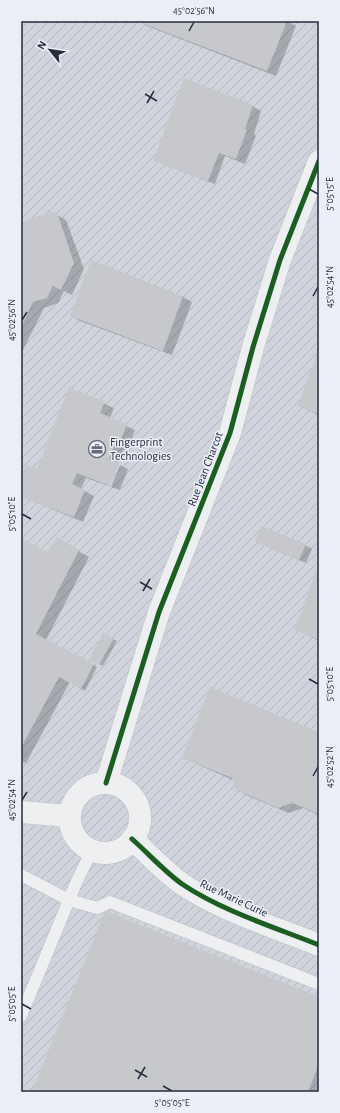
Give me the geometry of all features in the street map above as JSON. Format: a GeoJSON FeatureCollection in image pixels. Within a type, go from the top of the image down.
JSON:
{"type":"FeatureCollection","features":[{"type":"Feature","properties":{"kind":"street","name":"Rue Jean Charcot"},"geometry":{"type":"LineString","coordinates":[[106,783],[159,612],[230,433],[253,347],[280,260],[319,161]]}},
{"type":"Feature","properties":{"kind":"street"},"geometry":{"type":"LineString","coordinates":[[106,783],[118,785],[129,792],[136,803],[139,815],[138,828],[132,839],[121,848],[107,853],[92,850],[80,843],[72,831],[70,816],[73,803],[81,792],[92,785],[106,783]]}},
{"type":"Feature","properties":{"kind":"street"},"geometry":{"type":"LineString","coordinates":[[21,812],[70,816]]}},
{"type":"Feature","properties":{"kind":"street","name":"Rue Marie Curie"},"geometry":{"type":"LineString","coordinates":[[132,839],[155,862],[182,884],[212,901],[319,945]]}},
{"type":"Feature","properties":{"kind":"lane"},"geometry":{"type":"LineString","coordinates":[[21,1016],[69,900],[92,850]]}},
{"type":"Feature","properties":{"kind":"lane"},"geometry":{"type":"LineString","coordinates":[[21,874],[69,900],[97,908],[110,902],[319,984]]}},
{"type":"Feature","properties":{"kind":"shaded area"},"geometry":{"type":"Polygon","coordinates":[[[21,21],[319,21],[319,1092],[21,1092],[21,21]]]}},
{"type":"Feature","properties":{"kind":"building"},"geometry":{"type":"Polygon","coordinates":[[[136,21],[287,21],[267,71],[136,21]]]}},
{"type":"Feature","properties":{"kind":"building"},"geometry":{"type":"Polygon","coordinates":[[[184,78],[253,105],[245,129],[247,130],[236,159],[219,153],[208,181],[153,161],[184,78]]]}},
{"type":"Feature","properties":{"kind":"building"},"geometry":{"type":"Polygon","coordinates":[[[51,212],[58,215],[74,263],[61,290],[53,286],[47,298],[33,302],[21,327],[21,222],[51,212]]]}},
{"type":"Feature","properties":{"kind":"building"},"geometry":{"type":"Polygon","coordinates":[[[91,260],[183,296],[163,351],[70,316],[91,260]]]}},
{"type":"Feature","properties":{"kind":"building"},"geometry":{"type":"Polygon","coordinates":[[[319,348],[319,414],[298,406],[319,348]]]}},
{"type":"Feature","properties":{"kind":"building"},"geometry":{"type":"Polygon","coordinates":[[[69,387],[105,402],[100,413],[127,424],[118,447],[114,446],[109,459],[119,463],[110,486],[77,473],[72,484],[85,490],[74,517],[21,497],[21,477],[26,465],[37,469],[69,387]]]}},
{"type":"Feature","properties":{"kind":"building"},"geometry":{"type":"Polygon","coordinates":[[[261,526],[306,544],[299,560],[255,542],[261,526]]]}},
{"type":"Feature","properties":{"kind":"building"},"geometry":{"type":"Polygon","coordinates":[[[57,537],[79,550],[36,634],[94,664],[81,689],[59,677],[21,748],[21,538],[48,552],[57,537]]]}},
{"type":"Feature","properties":{"kind":"building"},"geometry":{"type":"Polygon","coordinates":[[[319,565],[319,640],[294,630],[319,565]]]}},
{"type":"Feature","properties":{"kind":"building"},"geometry":{"type":"Polygon","coordinates":[[[103,633],[114,638],[99,665],[89,660],[103,633]]]}},
{"type":"Feature","properties":{"kind":"building"},"geometry":{"type":"Polygon","coordinates":[[[210,687],[319,732],[319,814],[292,803],[278,808],[236,790],[232,778],[182,758],[210,687]]]}},
{"type":"Feature","properties":{"kind":"building"},"geometry":{"type":"Polygon","coordinates":[[[105,911],[319,997],[319,1064],[308,1092],[32,1092],[105,911]]]}},
{"type":"Feature","properties":{"kind":"cycle path"},"geometry":{"type":"LineString","coordinates":[[106,783],[159,612],[230,433],[253,347],[280,260],[319,161]]}},
{"type":"Feature","properties":{"kind":"cycle path"},"geometry":{"type":"LineString","coordinates":[[132,839],[175,879],[198,894],[249,918],[319,945]]}},
{"type":"Feature","properties":{"kind":"place","name":"Fingerprint Technologies"},"geometry":{"type":"Point","coordinates":[97,449]}}]}
